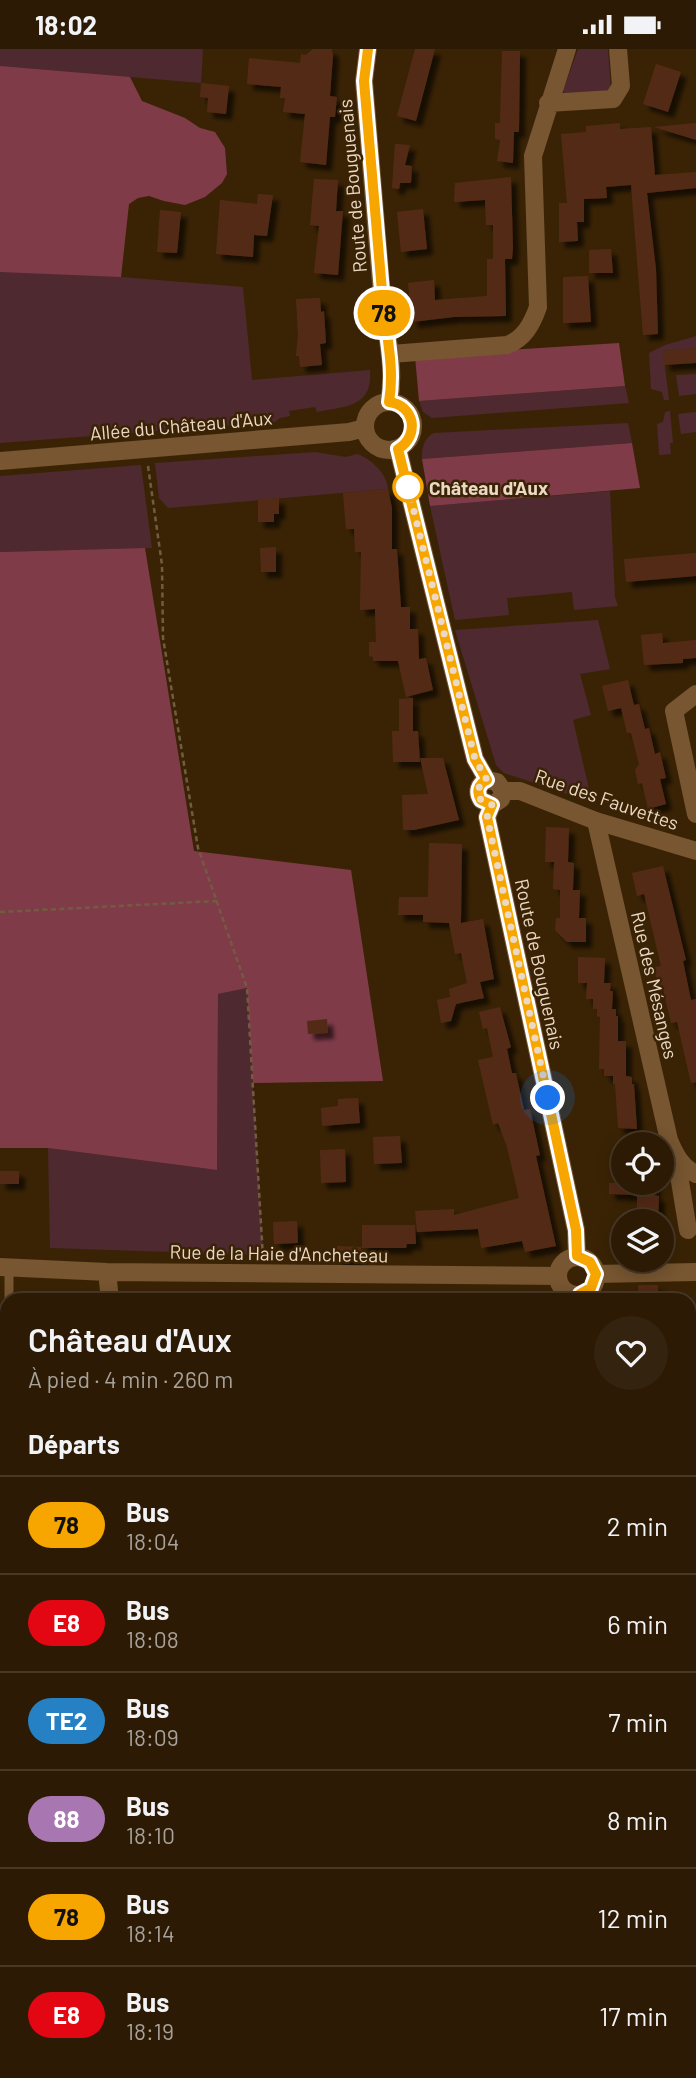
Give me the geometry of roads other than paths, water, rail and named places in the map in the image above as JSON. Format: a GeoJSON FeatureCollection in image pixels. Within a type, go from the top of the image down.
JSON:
{"type":"FeatureCollection","features":[{"type":"Feature","properties":{"kind":"street","name":"Route de Bouguenais"},"geometry":{"type":"LineString","coordinates":[[368,49],[364,81],[383,310],[391,354],[392,385],[389,402]]}},
{"type":"Feature","properties":{"kind":"street"},"geometry":{"type":"LineString","coordinates":[[391,354],[507,345],[524,335],[538,307],[533,156],[566,49]]}},
{"type":"Feature","properties":{"kind":"street"},"geometry":{"type":"LineString","coordinates":[[548,103],[613,99],[621,86],[618,49]]}},
{"type":"Feature","properties":{"kind":"street"},"geometry":{"type":"LineString","coordinates":[[389,402],[407,410],[413,425],[411,436],[398,449],[385,450],[377,447],[367,436],[365,428],[369,412],[376,406],[389,402]]}},
{"type":"Feature","properties":{"kind":"street","name":"Allée du Château d'Aux"},"geometry":{"type":"LineString","coordinates":[[0,461],[349,432],[365,428]]}},
{"type":"Feature","properties":{"kind":"street","name":"Route de Bouguenais"},"geometry":{"type":"LineString","coordinates":[[398,449],[475,759],[487,780],[480,785],[478,793],[481,800],[498,798]]}},
{"type":"Feature","properties":{"kind":"street"},"geometry":{"type":"LineString","coordinates":[[696,694],[674,711],[696,814]]}},
{"type":"Feature","properties":{"kind":"street","name":"Rue des Fauvettes"},"geometry":{"type":"LineString","coordinates":[[498,798],[520,791],[596,821],[696,851]]}},
{"type":"Feature","properties":{"kind":"street","name":"Route de Bouguenais"},"geometry":{"type":"LineString","coordinates":[[498,798],[487,817],[576,1230],[577,1256]]}},
{"type":"Feature","properties":{"kind":"street","name":"Rue des Mésanges"},"geometry":{"type":"LineString","coordinates":[[596,821],[668,1140],[677,1157],[689,1171],[696,1174]]}},
{"type":"Feature","properties":{"kind":"street","name":"Rue des Mésanges"},"geometry":{"type":"LineString","coordinates":[[677,1157],[688,1230]]}},
{"type":"Feature","properties":{"kind":"street"},"geometry":{"type":"LineString","coordinates":[[569,1293],[558,1276],[562,1264],[577,1256],[590,1262],[596,1274],[591,1288],[585,1293]]}},
{"type":"Feature","properties":{"kind":"street","name":"Rue de la Haie d'Ancheteau"},"geometry":{"type":"LineString","coordinates":[[5,1268],[107,1272],[558,1276]]}},
{"type":"Feature","properties":{"kind":"street"},"geometry":{"type":"LineString","coordinates":[[107,1272],[109,1293]]}},
{"type":"Feature","properties":{"kind":"street"},"geometry":{"type":"LineString","coordinates":[[596,1274],[696,1272]]}},
{"type":"Feature","properties":{"kind":"lane"},"geometry":{"type":"LineString","coordinates":[[5,1268],[8,1293]]}},
{"type":"Feature","properties":{"kind":"place","name":"Château d'Aux"},"geometry":{"type":"Point","coordinates":[408,487]}}]}
